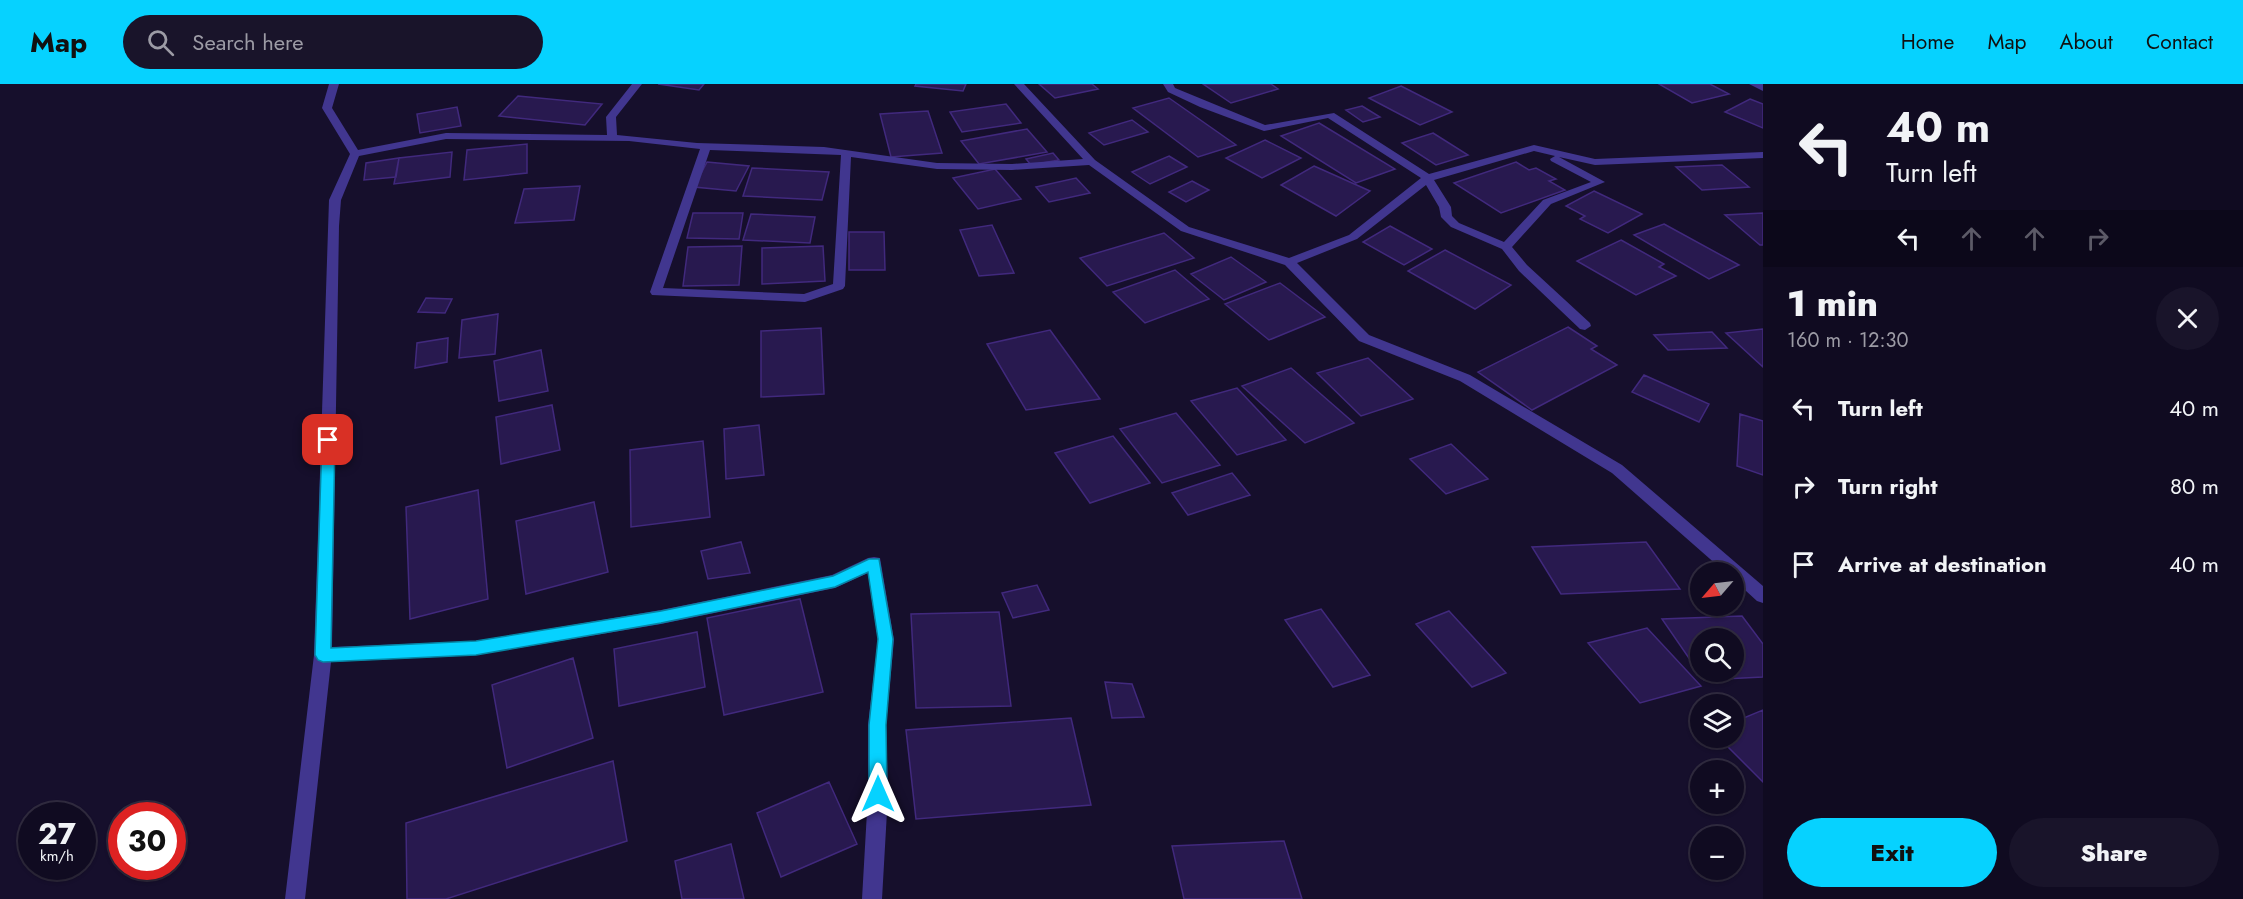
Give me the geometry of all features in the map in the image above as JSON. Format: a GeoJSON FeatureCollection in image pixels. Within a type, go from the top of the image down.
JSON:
{"type":"FeatureCollection","features":[{"type":"Feature","properties":{"kind":"street"},"geometry":{"type":"LineString","coordinates":[[334,84],[327,108],[355,154]]}},
{"type":"Feature","properties":{"kind":"street"},"geometry":{"type":"LineString","coordinates":[[612,138],[612,117],[637,84]]}},
{"type":"Feature","properties":{"kind":"street"},"geometry":{"type":"LineString","coordinates":[[1019,84],[1091,162],[1185,229],[1289,262],[1364,338],[1465,378],[1617,469],[1763,596]]}},
{"type":"Feature","properties":{"kind":"street"},"geometry":{"type":"LineString","coordinates":[[1168,84],[1171,90],[1203,105],[1264,128],[1330,115],[1428,178],[1445,207],[1447,217],[1455,225],[1506,247],[1522,268],[1585,326]]}},
{"type":"Feature","properties":{"kind":"street"},"geometry":{"type":"LineString","coordinates":[[1754,84],[1763,88]]}},
{"type":"Feature","properties":{"kind":"street"},"geometry":{"type":"LineString","coordinates":[[355,154],[446,136],[612,138],[706,146],[824,150],[937,166],[1012,166],[1091,162]]}},
{"type":"Feature","properties":{"kind":"street"},"geometry":{"type":"LineString","coordinates":[[706,146],[656,292],[805,298],[839,286],[846,153]]}},
{"type":"Feature","properties":{"kind":"street"},"geometry":{"type":"LineString","coordinates":[[1289,262],[1353,237],[1428,178],[1534,148],[1595,162],[1763,154]]}},
{"type":"Feature","properties":{"kind":"street"},"geometry":{"type":"LineString","coordinates":[[1506,247],[1548,202],[1600,182],[1534,148]]}},
{"type":"Feature","properties":{"kind":"street"},"geometry":{"type":"LineString","coordinates":[[295,899],[323,655],[335,200],[355,154]]}},
{"type":"Feature","properties":{"kind":"street"},"geometry":{"type":"LineString","coordinates":[[323,655],[476,648],[545,637],[661,617],[835,581],[874,563],[886,639],[878,725],[878,794],[872,899]]}},
{"type":"Feature","properties":{"kind":"building"},"geometry":{"type":"Polygon","coordinates":[[[658,84],[704,84],[699,90],[658,84]]]}},
{"type":"Feature","properties":{"kind":"building"},"geometry":{"type":"Polygon","coordinates":[[[916,84],[966,84],[963,91],[915,86],[916,84]]]}},
{"type":"Feature","properties":{"kind":"building"},"geometry":{"type":"Polygon","coordinates":[[[1039,84],[1092,84],[1098,89],[1055,98],[1039,84]]]}},
{"type":"Feature","properties":{"kind":"building"},"geometry":{"type":"Polygon","coordinates":[[[1203,84],[1271,84],[1278,89],[1231,103],[1203,84]]]}},
{"type":"Feature","properties":{"kind":"building"},"geometry":{"type":"Polygon","coordinates":[[[1659,84],[1710,84],[1729,94],[1692,103],[1659,84]]]}},
{"type":"Feature","properties":{"kind":"building"},"geometry":{"type":"Polygon","coordinates":[[[1401,86],[1452,112],[1420,125],[1369,98],[1401,86]]]}},
{"type":"Feature","properties":{"kind":"building"},"geometry":{"type":"Polygon","coordinates":[[[518,96],[602,104],[585,125],[499,116],[518,96]]]}},
{"type":"Feature","properties":{"kind":"building"},"geometry":{"type":"Polygon","coordinates":[[[1169,98],[1236,145],[1198,157],[1133,108],[1169,98]]]}},
{"type":"Feature","properties":{"kind":"building"},"geometry":{"type":"Polygon","coordinates":[[[1750,99],[1763,104],[1763,128],[1725,112],[1750,99]]]}},
{"type":"Feature","properties":{"kind":"building"},"geometry":{"type":"Polygon","coordinates":[[[1006,104],[1021,123],[962,132],[950,112],[1006,104]]]}},
{"type":"Feature","properties":{"kind":"building"},"geometry":{"type":"Polygon","coordinates":[[[1362,106],[1380,117],[1363,122],[1346,110],[1362,106]]]}},
{"type":"Feature","properties":{"kind":"building"},"geometry":{"type":"Polygon","coordinates":[[[457,107],[461,126],[420,133],[417,114],[457,107]]]}},
{"type":"Feature","properties":{"kind":"building"},"geometry":{"type":"Polygon","coordinates":[[[928,111],[942,153],[891,157],[880,114],[928,111]]]}},
{"type":"Feature","properties":{"kind":"building"},"geometry":{"type":"Polygon","coordinates":[[[1132,120],[1148,132],[1104,145],[1089,133],[1132,120]]]}},
{"type":"Feature","properties":{"kind":"building"},"geometry":{"type":"Polygon","coordinates":[[[1319,123],[1395,169],[1356,183],[1281,136],[1319,123]]]}},
{"type":"Feature","properties":{"kind":"building"},"geometry":{"type":"Polygon","coordinates":[[[1027,129],[1047,152],[979,164],[961,141],[1027,129]]]}},
{"type":"Feature","properties":{"kind":"building"},"geometry":{"type":"Polygon","coordinates":[[[1433,133],[1468,155],[1436,165],[1402,143],[1433,133]]]}},
{"type":"Feature","properties":{"kind":"building"},"geometry":{"type":"Polygon","coordinates":[[[1265,140],[1301,158],[1262,178],[1226,158],[1265,140]]]}},
{"type":"Feature","properties":{"kind":"building"},"geometry":{"type":"Polygon","coordinates":[[[527,144],[527,173],[464,180],[467,150],[527,144]]]}},
{"type":"Feature","properties":{"kind":"building"},"geometry":{"type":"Polygon","coordinates":[[[452,152],[450,177],[394,184],[399,158],[452,152]]]}},
{"type":"Feature","properties":{"kind":"building"},"geometry":{"type":"Polygon","coordinates":[[[1053,153],[1059,160],[1031,165],[1026,159],[1053,153]]]}},
{"type":"Feature","properties":{"kind":"building"},"geometry":{"type":"Polygon","coordinates":[[[1169,156],[1187,167],[1150,184],[1132,172],[1169,156]]]}},
{"type":"Feature","properties":{"kind":"building"},"geometry":{"type":"Polygon","coordinates":[[[399,158],[396,177],[364,180],[366,163],[399,158]]]}},
{"type":"Feature","properties":{"kind":"building"},"geometry":{"type":"Polygon","coordinates":[[[707,162],[749,166],[736,191],[694,187],[707,162]]]}},
{"type":"Feature","properties":{"kind":"building"},"geometry":{"type":"Polygon","coordinates":[[[1516,162],[1529,170],[1536,168],[1556,179],[1549,181],[1565,190],[1501,213],[1454,183],[1516,162]]]}},
{"type":"Feature","properties":{"kind":"building"},"geometry":{"type":"Polygon","coordinates":[[[1722,165],[1749,187],[1702,190],[1676,167],[1722,165]]]}},
{"type":"Feature","properties":{"kind":"building"},"geometry":{"type":"Polygon","coordinates":[[[1314,166],[1370,191],[1336,216],[1281,185],[1314,166]]]}},
{"type":"Feature","properties":{"kind":"building"},"geometry":{"type":"Polygon","coordinates":[[[752,168],[829,172],[822,200],[743,196],[752,168]]]}},
{"type":"Feature","properties":{"kind":"building"},"geometry":{"type":"Polygon","coordinates":[[[995,169],[1021,199],[978,209],[953,178],[995,169]]]}},
{"type":"Feature","properties":{"kind":"building"},"geometry":{"type":"Polygon","coordinates":[[[1076,178],[1090,193],[1049,202],[1036,187],[1076,178]]]}},
{"type":"Feature","properties":{"kind":"building"},"geometry":{"type":"Polygon","coordinates":[[[1192,181],[1209,190],[1186,202],[1169,192],[1192,181]]]}},
{"type":"Feature","properties":{"kind":"building"},"geometry":{"type":"Polygon","coordinates":[[[580,186],[574,220],[515,223],[524,189],[580,186]]]}},
{"type":"Feature","properties":{"kind":"building"},"geometry":{"type":"Polygon","coordinates":[[[1594,191],[1642,214],[1608,233],[1580,219],[1585,216],[1566,206],[1594,191]]]}},
{"type":"Feature","properties":{"kind":"building"},"geometry":{"type":"Polygon","coordinates":[[[693,213],[743,213],[739,239],[687,238],[693,213]]]}},
{"type":"Feature","properties":{"kind":"building"},"geometry":{"type":"Polygon","coordinates":[[[1763,213],[1763,245],[1760,245],[1725,215],[1763,213]]]}},
{"type":"Feature","properties":{"kind":"building"},"geometry":{"type":"Polygon","coordinates":[[[751,214],[815,217],[810,243],[743,240],[751,214]]]}},
{"type":"Feature","properties":{"kind":"building"},"geometry":{"type":"Polygon","coordinates":[[[1664,224],[1739,265],[1709,279],[1634,235],[1664,224]]]}},
{"type":"Feature","properties":{"kind":"building"},"geometry":{"type":"Polygon","coordinates":[[[992,225],[1014,273],[979,276],[960,230],[992,225]]]}},
{"type":"Feature","properties":{"kind":"building"},"geometry":{"type":"Polygon","coordinates":[[[1390,226],[1432,249],[1404,265],[1363,242],[1390,226]]]}},
{"type":"Feature","properties":{"kind":"building"},"geometry":{"type":"Polygon","coordinates":[[[849,232],[884,232],[885,270],[849,270],[849,232]]]}},
{"type":"Feature","properties":{"kind":"building"},"geometry":{"type":"Polygon","coordinates":[[[1164,233],[1194,258],[1107,286],[1080,258],[1164,233]]]}},
{"type":"Feature","properties":{"kind":"building"},"geometry":{"type":"Polygon","coordinates":[[[1621,240],[1664,264],[1659,267],[1676,276],[1636,295],[1577,261],[1621,240]]]}},
{"type":"Feature","properties":{"kind":"building"},"geometry":{"type":"Polygon","coordinates":[[[742,246],[739,285],[683,286],[688,247],[742,246]]]}},
{"type":"Feature","properties":{"kind":"building"},"geometry":{"type":"Polygon","coordinates":[[[823,246],[825,281],[762,284],[762,248],[823,246]]]}},
{"type":"Feature","properties":{"kind":"building"},"geometry":{"type":"Polygon","coordinates":[[[1445,250],[1511,285],[1475,309],[1408,271],[1445,250]]]}},
{"type":"Feature","properties":{"kind":"building"},"geometry":{"type":"Polygon","coordinates":[[[1231,257],[1266,282],[1224,300],[1191,274],[1231,257]]]}},
{"type":"Feature","properties":{"kind":"building"},"geometry":{"type":"Polygon","coordinates":[[[1175,270],[1209,299],[1145,323],[1113,292],[1175,270]]]}},
{"type":"Feature","properties":{"kind":"building"},"geometry":{"type":"Polygon","coordinates":[[[1280,283],[1325,317],[1269,340],[1225,304],[1280,283]]]}},
{"type":"Feature","properties":{"kind":"building"},"geometry":{"type":"Polygon","coordinates":[[[426,298],[452,299],[445,313],[418,312],[426,298]]]}},
{"type":"Feature","properties":{"kind":"building"},"geometry":{"type":"Polygon","coordinates":[[[498,314],[495,354],[459,358],[462,320],[498,314]]]}},
{"type":"Feature","properties":{"kind":"building"},"geometry":{"type":"Polygon","coordinates":[[[1568,327],[1597,346],[1591,349],[1617,365],[1532,410],[1478,372],[1568,327]]]}},
{"type":"Feature","properties":{"kind":"building"},"geometry":{"type":"Polygon","coordinates":[[[821,328],[824,394],[761,397],[761,331],[821,328]]]}},
{"type":"Feature","properties":{"kind":"building"},"geometry":{"type":"Polygon","coordinates":[[[1763,329],[1763,367],[1726,333],[1763,329]]]}},
{"type":"Feature","properties":{"kind":"building"},"geometry":{"type":"Polygon","coordinates":[[[1050,330],[1100,399],[1026,410],[987,344],[1050,330]]]}},
{"type":"Feature","properties":{"kind":"building"},"geometry":{"type":"Polygon","coordinates":[[[1712,332],[1727,348],[1668,350],[1654,335],[1712,332]]]}},
{"type":"Feature","properties":{"kind":"building"},"geometry":{"type":"Polygon","coordinates":[[[448,338],[447,362],[415,368],[417,343],[448,338]]]}},
{"type":"Feature","properties":{"kind":"building"},"geometry":{"type":"Polygon","coordinates":[[[541,350],[548,391],[499,401],[494,361],[541,350]]]}},
{"type":"Feature","properties":{"kind":"building"},"geometry":{"type":"Polygon","coordinates":[[[1368,358],[1413,399],[1361,416],[1317,373],[1368,358]]]}},
{"type":"Feature","properties":{"kind":"building"},"geometry":{"type":"Polygon","coordinates":[[[1291,368],[1354,423],[1305,443],[1242,386],[1291,368]]]}},
{"type":"Feature","properties":{"kind":"building"},"geometry":{"type":"Polygon","coordinates":[[[1644,375],[1709,404],[1699,422],[1632,392],[1644,375]]]}},
{"type":"Feature","properties":{"kind":"building"},"geometry":{"type":"Polygon","coordinates":[[[1237,388],[1286,440],[1237,455],[1191,401],[1237,388]]]}},
{"type":"Feature","properties":{"kind":"building"},"geometry":{"type":"Polygon","coordinates":[[[552,405],[560,450],[501,464],[496,417],[552,405]]]}},
{"type":"Feature","properties":{"kind":"building"},"geometry":{"type":"Polygon","coordinates":[[[1176,413],[1220,465],[1162,483],[1120,429],[1176,413]]]}},
{"type":"Feature","properties":{"kind":"building"},"geometry":{"type":"Polygon","coordinates":[[[1740,414],[1763,421],[1763,475],[1737,466],[1740,414]]]}},
{"type":"Feature","properties":{"kind":"building"},"geometry":{"type":"Polygon","coordinates":[[[759,425],[764,475],[726,479],[724,429],[759,425]]]}},
{"type":"Feature","properties":{"kind":"building"},"geometry":{"type":"Polygon","coordinates":[[[1113,436],[1150,483],[1090,503],[1055,453],[1113,436]]]}},
{"type":"Feature","properties":{"kind":"building"},"geometry":{"type":"Polygon","coordinates":[[[703,441],[710,517],[631,527],[630,450],[703,441]]]}},
{"type":"Feature","properties":{"kind":"building"},"geometry":{"type":"Polygon","coordinates":[[[1451,444],[1488,479],[1446,494],[1410,459],[1451,444]]]}},
{"type":"Feature","properties":{"kind":"building"},"geometry":{"type":"Polygon","coordinates":[[[1232,473],[1250,495],[1188,515],[1172,493],[1232,473]]]}},
{"type":"Feature","properties":{"kind":"building"},"geometry":{"type":"Polygon","coordinates":[[[478,490],[488,599],[410,619],[406,507],[478,490]]]}},
{"type":"Feature","properties":{"kind":"building"},"geometry":{"type":"Polygon","coordinates":[[[594,502],[608,572],[526,594],[516,521],[594,502]]]}},
{"type":"Feature","properties":{"kind":"building"},"geometry":{"type":"Polygon","coordinates":[[[741,542],[750,573],[708,579],[701,551],[741,542]]]}},
{"type":"Feature","properties":{"kind":"building"},"geometry":{"type":"Polygon","coordinates":[[[1646,542],[1680,589],[1561,594],[1532,547],[1646,542]]]}},
{"type":"Feature","properties":{"kind":"building"},"geometry":{"type":"Polygon","coordinates":[[[1037,585],[1049,610],[1013,618],[1002,593],[1037,585]]]}},
{"type":"Feature","properties":{"kind":"building"},"geometry":{"type":"Polygon","coordinates":[[[800,599],[823,692],[724,715],[707,618],[800,599]]]}},
{"type":"Feature","properties":{"kind":"building"},"geometry":{"type":"Polygon","coordinates":[[[1321,609],[1370,675],[1333,687],[1285,620],[1321,609]]]}},
{"type":"Feature","properties":{"kind":"building"},"geometry":{"type":"Polygon","coordinates":[[[1449,611],[1506,673],[1472,687],[1416,624],[1449,611]]]}},
{"type":"Feature","properties":{"kind":"building"},"geometry":{"type":"Polygon","coordinates":[[[999,612],[1011,706],[916,708],[911,614],[999,612]]]}},
{"type":"Feature","properties":{"kind":"building"},"geometry":{"type":"Polygon","coordinates":[[[1742,616],[1763,644],[1763,677],[1744,678],[1744,628],[1690,628],[1690,660],[1662,619],[1742,616]]]}},
{"type":"Feature","properties":{"kind":"building"},"geometry":{"type":"Polygon","coordinates":[[[1647,628],[1690,674],[1690,682],[1697,682],[1701,686],[1640,703],[1588,643],[1647,628]]]}},
{"type":"Feature","properties":{"kind":"building"},"geometry":{"type":"Polygon","coordinates":[[[697,632],[705,687],[619,706],[614,649],[697,632]]]}},
{"type":"Feature","properties":{"kind":"building"},"geometry":{"type":"Polygon","coordinates":[[[573,658],[593,738],[507,768],[492,685],[573,658]]]}},
{"type":"Feature","properties":{"kind":"building"},"geometry":{"type":"Polygon","coordinates":[[[1105,682],[1132,684],[1144,717],[1112,718],[1105,682]]]}},
{"type":"Feature","properties":{"kind":"building"},"geometry":{"type":"Polygon","coordinates":[[[1763,710],[1763,782],[1744,763],[1744,760],[1741,760],[1729,748],[1744,748],[1744,718],[1763,710]]]}},
{"type":"Feature","properties":{"kind":"building"},"geometry":{"type":"Polygon","coordinates":[[[1071,718],[1091,805],[916,819],[906,730],[1071,718]]]}},
{"type":"Feature","properties":{"kind":"building"},"geometry":{"type":"Polygon","coordinates":[[[613,761],[627,841],[446,899],[407,899],[406,823],[613,761]]]}},
{"type":"Feature","properties":{"kind":"building"},"geometry":{"type":"Polygon","coordinates":[[[829,782],[857,844],[781,877],[757,813],[829,782]]]}},
{"type":"Feature","properties":{"kind":"building"},"geometry":{"type":"Polygon","coordinates":[[[1284,841],[1302,899],[1184,899],[1172,846],[1284,841]]]}},
{"type":"Feature","properties":{"kind":"building"},"geometry":{"type":"Polygon","coordinates":[[[731,844],[744,899],[682,899],[675,861],[731,844]]]}},
{"type":"Feature","properties":{"kind":"route"},"geometry":{"type":"LineString","coordinates":[[328,440],[323,655],[476,648],[545,637],[661,617],[835,581],[874,563],[886,639],[878,725],[878,794]]}}]}
